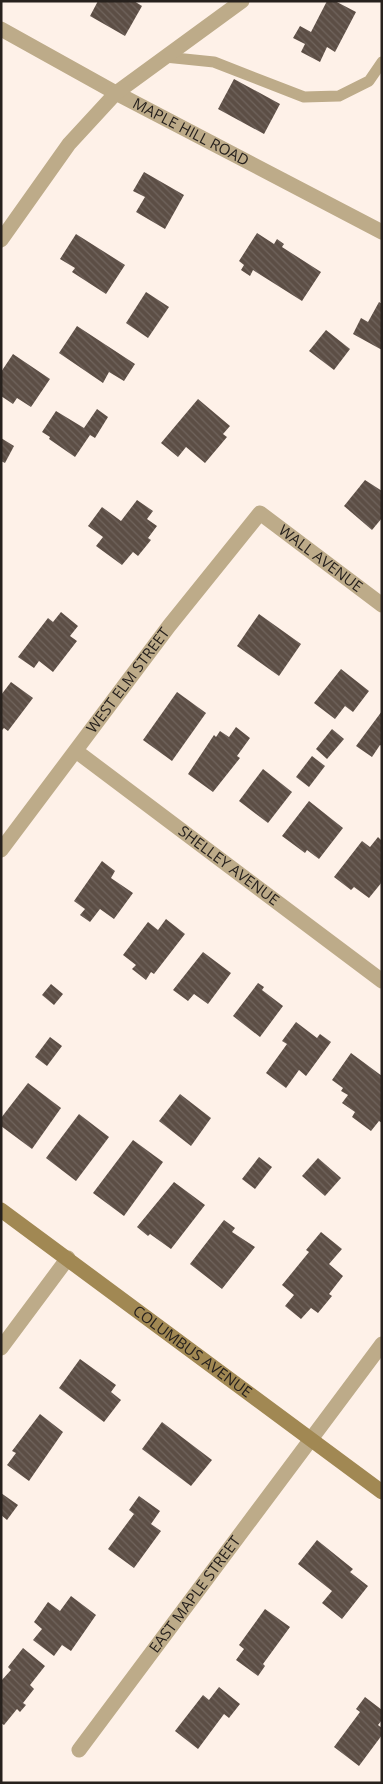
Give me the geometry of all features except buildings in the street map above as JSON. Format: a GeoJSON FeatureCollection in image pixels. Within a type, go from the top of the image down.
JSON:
{"type":"FeatureCollection","features":[{"type":"Feature","properties":{"kind":"street"},"geometry":{"type":"LineString","coordinates":[[1,240],[68,144],[116,93],[242,1]]}},
{"type":"Feature","properties":{"kind":"street","name":"MAPLE HILL ROAD"},"geometry":{"type":"LineString","coordinates":[[1,29],[116,93],[382,232]]}},
{"type":"Feature","properties":{"kind":"street","name":"WALL AVENUE"},"geometry":{"type":"LineString","coordinates":[[260,513],[382,605]]}},
{"type":"Feature","properties":{"kind":"street","name":"WEST ELM STREET"},"geometry":{"type":"LineString","coordinates":[[1,850],[169,626],[260,513]]}},
{"type":"Feature","properties":{"kind":"street","name":"SHELLEY AVENUE"},"geometry":{"type":"LineString","coordinates":[[76,751],[382,981]]}},
{"type":"Feature","properties":{"kind":"street","name":"COLUMBUS AVENUE"},"geometry":{"type":"LineString","coordinates":[[1,1210],[382,1492]]}},
{"type":"Feature","properties":{"kind":"street"},"geometry":{"type":"LineString","coordinates":[[1,1348],[68,1258]]}},
{"type":"Feature","properties":{"kind":"street","name":"EAST MAPLE STREET"},"geometry":{"type":"LineString","coordinates":[[79,1750],[382,1344]]}},
{"type":"Feature","properties":{"kind":"lane"},"geometry":{"type":"LineString","coordinates":[[165,57],[214,62],[304,97],[339,96],[369,80],[382,62]]}}]}
